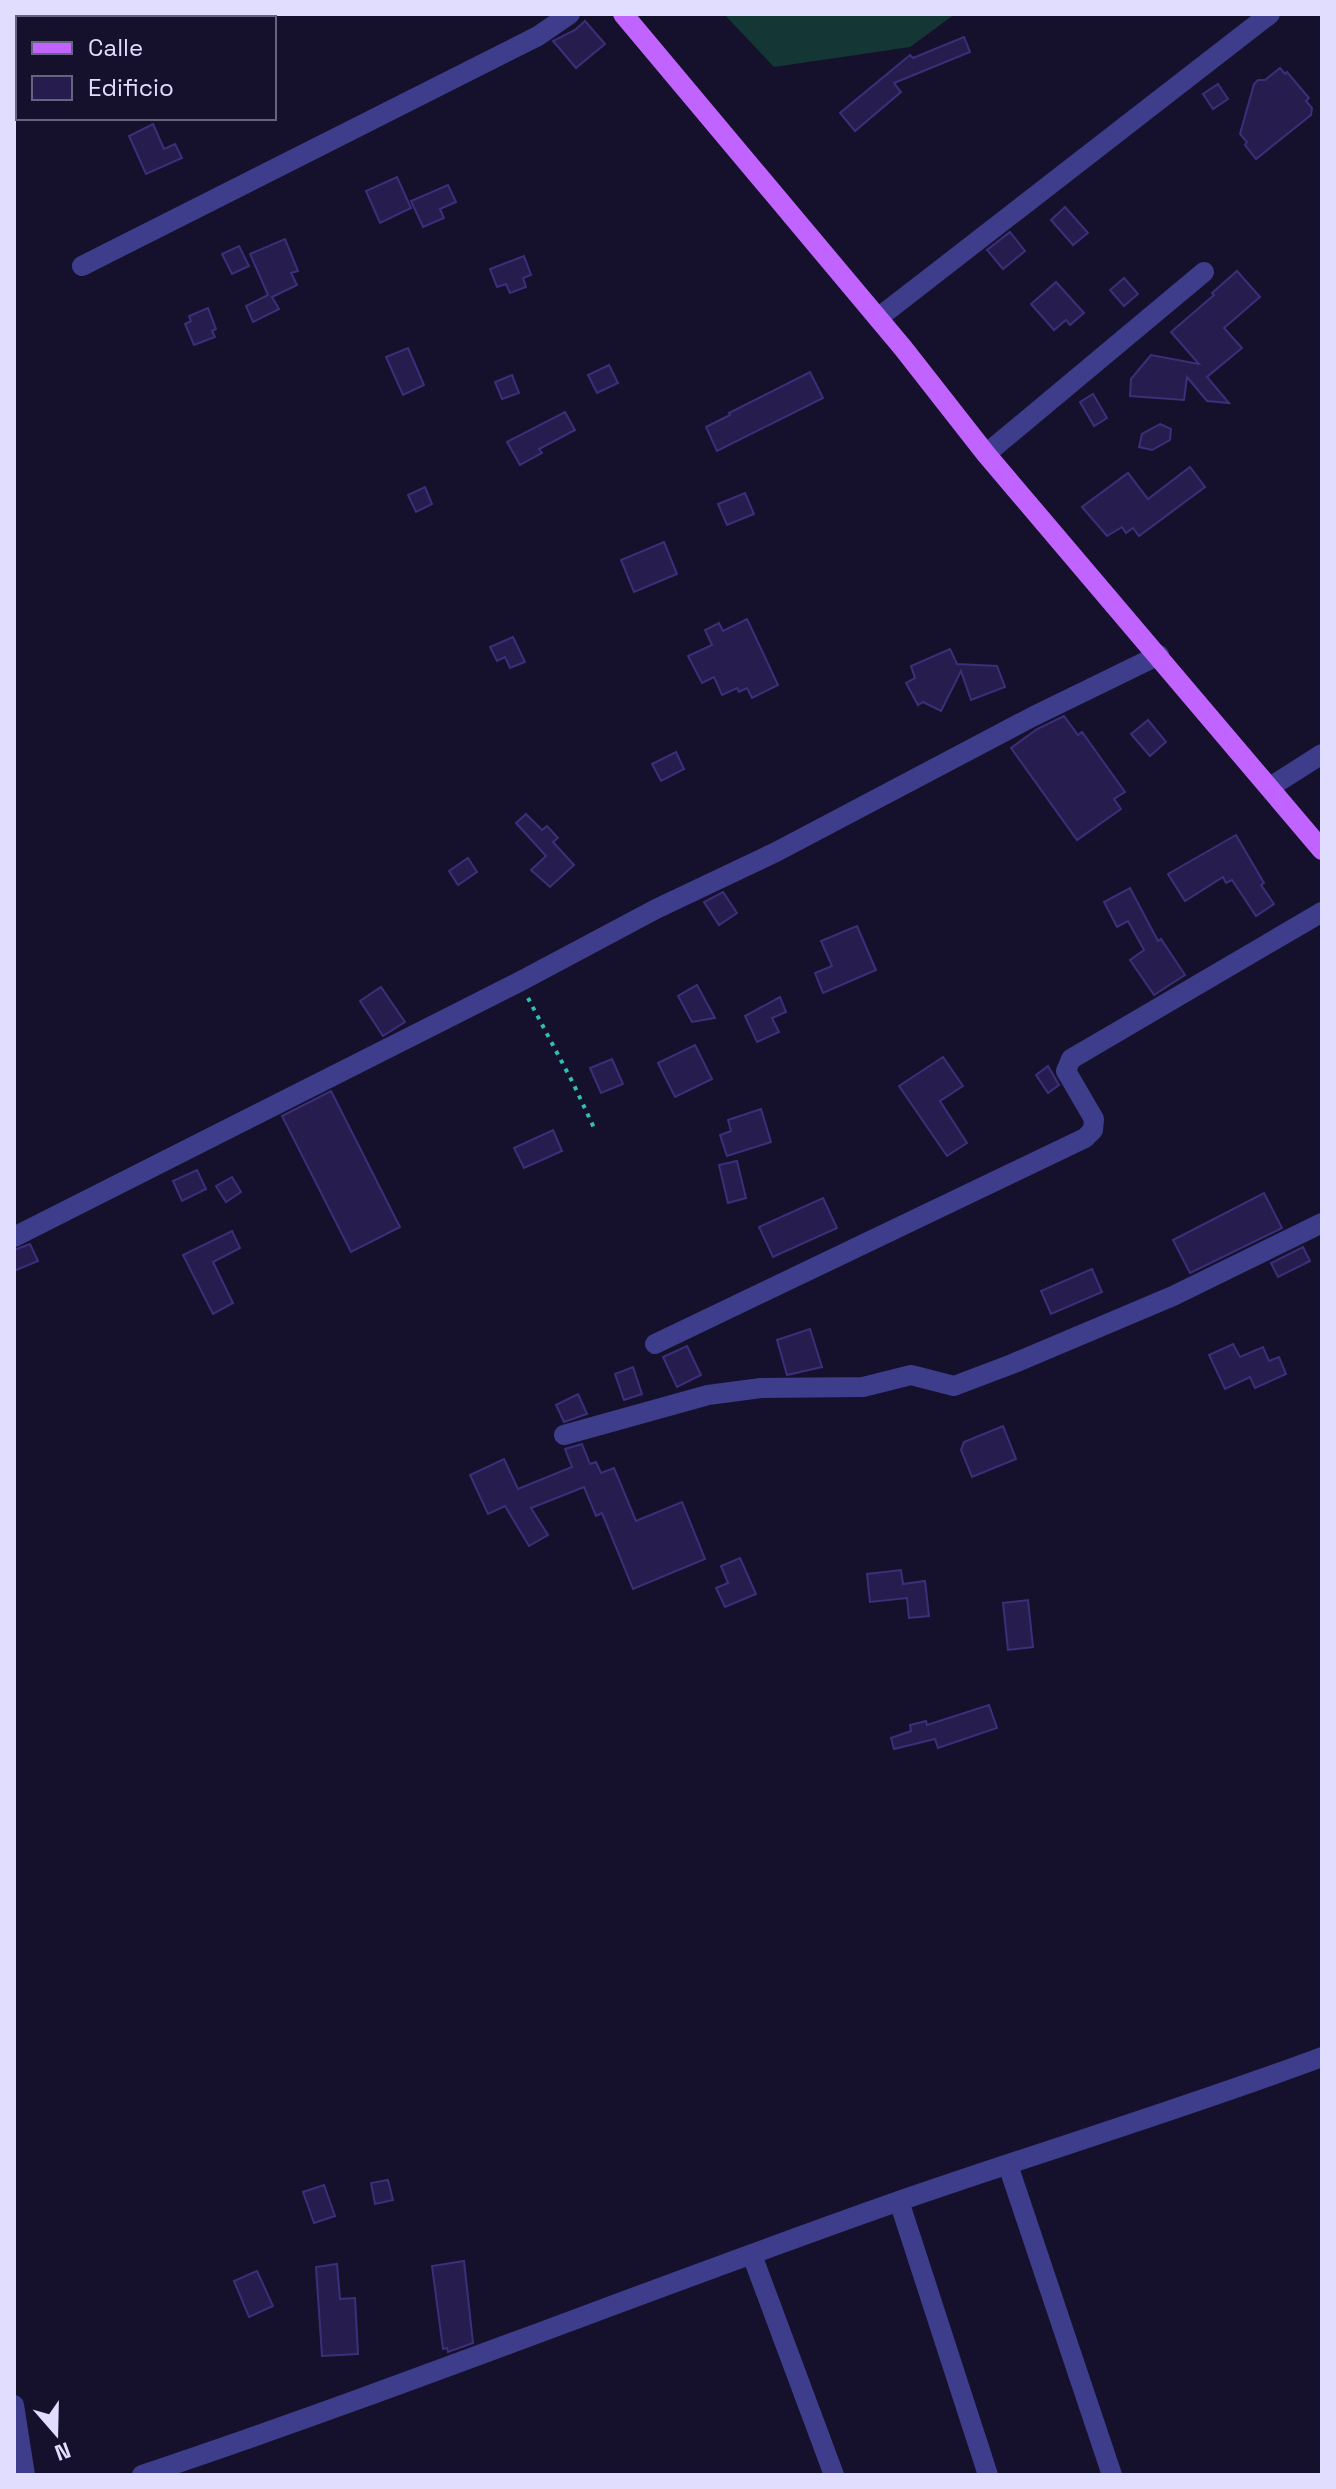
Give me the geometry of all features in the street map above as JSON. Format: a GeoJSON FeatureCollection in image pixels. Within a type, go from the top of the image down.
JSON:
{"type":"FeatureCollection","features":[{"type":"Feature","properties":{"kind":"main road"},"geometry":{"type":"LineString","coordinates":[[623,14],[878,318],[986,454],[1322,850]]}},
{"type":"Feature","properties":{"kind":"street"},"geometry":{"type":"LineString","coordinates":[[82,266],[538,36],[570,14]]}},
{"type":"Feature","properties":{"kind":"street"},"geometry":{"type":"LineString","coordinates":[[878,318],[1270,14]]}},
{"type":"Feature","properties":{"kind":"street"},"geometry":{"type":"LineString","coordinates":[[986,454],[1204,272]]}},
{"type":"Feature","properties":{"kind":"street"},"geometry":{"type":"LineString","coordinates":[[14,1237],[1159,655]]}},
{"type":"Feature","properties":{"kind":"street"},"geometry":{"type":"LineString","coordinates":[[1270,787],[1322,754]]}},
{"type":"Feature","properties":{"kind":"street"},"geometry":{"type":"LineString","coordinates":[[655,1344],[1085,1138],[1093,1130],[1094,1119],[1066,1071],[1071,1059],[1322,912]]}},
{"type":"Feature","properties":{"kind":"street"},"geometry":{"type":"LineString","coordinates":[[564,1435],[708,1395],[761,1388],[863,1387],[911,1375],[954,1386],[1173,1296],[1322,1223]]}},
{"type":"Feature","properties":{"kind":"street"},"geometry":{"type":"LineString","coordinates":[[142,2475],[390,2389],[899,2201],[1248,2085],[1322,2057]]}},
{"type":"Feature","properties":{"kind":"street"},"geometry":{"type":"LineString","coordinates":[[1008,2165],[1112,2475]]}},
{"type":"Feature","properties":{"kind":"street"},"geometry":{"type":"LineString","coordinates":[[899,2201],[988,2475]]}},
{"type":"Feature","properties":{"kind":"street"},"geometry":{"type":"LineString","coordinates":[[752,2255],[834,2475]]}},
{"type":"Feature","properties":{"kind":"street"},"geometry":{"type":"LineString","coordinates":[[14,2405],[25,2475]]}},
{"type":"Feature","properties":{"kind":"path"},"geometry":{"type":"LineString","coordinates":[[519,982],[595,1130]]}},
{"type":"Feature","properties":{"kind":"green space"},"geometry":{"type":"Polygon","coordinates":[[[724,14],[955,14],[910,47],[774,67],[724,14]]]}},
{"type":"Feature","properties":{"kind":"building"},"geometry":{"type":"Polygon","coordinates":[[[585,21],[605,44],[576,68],[553,41],[585,21]]]}},
{"type":"Feature","properties":{"kind":"building"},"geometry":{"type":"Polygon","coordinates":[[[964,37],[970,52],[894,83],[901,92],[855,131],[840,113],[910,55],[913,58],[964,37]]]}},
{"type":"Feature","properties":{"kind":"building"},"geometry":{"type":"Polygon","coordinates":[[[1280,68],[1309,98],[1306,101],[1312,108],[1311,115],[1256,159],[1240,134],[1254,84],[1280,68]]]}},
{"type":"Feature","properties":{"kind":"building"},"geometry":{"type":"Polygon","coordinates":[[[1218,84],[1228,99],[1213,109],[1203,94],[1218,84]]]}},
{"type":"Feature","properties":{"kind":"building"},"geometry":{"type":"Polygon","coordinates":[[[153,124],[164,149],[175,144],[182,158],[146,174],[129,136],[153,124]]]}},
{"type":"Feature","properties":{"kind":"building"},"geometry":{"type":"Polygon","coordinates":[[[397,177],[411,208],[380,223],[366,191],[397,177]]]}},
{"type":"Feature","properties":{"kind":"building"},"geometry":{"type":"Polygon","coordinates":[[[448,185],[456,202],[440,209],[444,218],[423,227],[411,201],[448,185]]]}},
{"type":"Feature","properties":{"kind":"building"},"geometry":{"type":"Polygon","coordinates":[[[1065,207],[1088,233],[1073,245],[1051,220],[1065,207]]]}},
{"type":"Feature","properties":{"kind":"building"},"geometry":{"type":"Polygon","coordinates":[[[1010,232],[1025,251],[1003,269],[987,250],[1010,232]]]}},
{"type":"Feature","properties":{"kind":"building"},"geometry":{"type":"Polygon","coordinates":[[[285,239],[298,271],[291,273],[297,285],[272,297],[279,309],[253,322],[246,306],[268,295],[250,254],[285,239]]]}},
{"type":"Feature","properties":{"kind":"building"},"geometry":{"type":"Polygon","coordinates":[[[239,246],[249,266],[232,274],[222,254],[239,246]]]}},
{"type":"Feature","properties":{"kind":"building"},"geometry":{"type":"Polygon","coordinates":[[[524,256],[531,275],[523,278],[526,287],[510,293],[506,284],[497,287],[490,269],[524,256]]]}},
{"type":"Feature","properties":{"kind":"building"},"geometry":{"type":"Polygon","coordinates":[[[1237,271],[1260,297],[1224,328],[1242,348],[1207,377],[1229,403],[1207,401],[1187,377],[1184,400],[1130,396],[1131,379],[1151,355],[1199,364],[1171,332],[1237,271]]]}},
{"type":"Feature","properties":{"kind":"building"},"geometry":{"type":"Polygon","coordinates":[[[1124,278],[1138,294],[1124,306],[1110,290],[1124,278]]]}},
{"type":"Feature","properties":{"kind":"building"},"geometry":{"type":"Polygon","coordinates":[[[1056,282],[1084,313],[1070,325],[1066,320],[1054,330],[1031,304],[1056,282]]]}},
{"type":"Feature","properties":{"kind":"building"},"geometry":{"type":"Polygon","coordinates":[[[208,308],[216,329],[212,331],[215,337],[194,345],[185,324],[191,321],[189,316],[208,308]]]}},
{"type":"Feature","properties":{"kind":"building"},"geometry":{"type":"Polygon","coordinates":[[[408,348],[424,385],[403,395],[386,357],[408,348]]]}},
{"type":"Feature","properties":{"kind":"building"},"geometry":{"type":"Polygon","coordinates":[[[609,365],[618,383],[597,393],[588,375],[609,365]]]}},
{"type":"Feature","properties":{"kind":"building"},"geometry":{"type":"Polygon","coordinates":[[[810,372],[823,398],[717,451],[706,427],[810,372]]]}},
{"type":"Feature","properties":{"kind":"building"},"geometry":{"type":"Polygon","coordinates":[[[512,375],[519,393],[502,399],[495,382],[512,375]]]}},
{"type":"Feature","properties":{"kind":"building"},"geometry":{"type":"Polygon","coordinates":[[[1093,394],[1107,418],[1094,426],[1080,402],[1093,394]]]}},
{"type":"Feature","properties":{"kind":"building"},"geometry":{"type":"Polygon","coordinates":[[[565,412],[575,430],[539,449],[542,453],[520,465],[507,442],[565,412]]]}},
{"type":"Feature","properties":{"kind":"building"},"geometry":{"type":"Polygon","coordinates":[[[1160,424],[1171,429],[1170,440],[1152,450],[1139,447],[1142,434],[1160,424]]]}},
{"type":"Feature","properties":{"kind":"building"},"geometry":{"type":"Polygon","coordinates":[[[1190,467],[1205,487],[1139,536],[1133,528],[1126,533],[1122,527],[1107,536],[1082,507],[1128,473],[1148,499],[1190,467]]]}},
{"type":"Feature","properties":{"kind":"building"},"geometry":{"type":"Polygon","coordinates":[[[425,487],[432,504],[416,512],[408,495],[425,487]]]}},
{"type":"Feature","properties":{"kind":"building"},"geometry":{"type":"Polygon","coordinates":[[[745,493],[754,514],[727,525],[718,504],[745,493]]]}},
{"type":"Feature","properties":{"kind":"building"},"geometry":{"type":"Polygon","coordinates":[[[664,542],[677,574],[634,592],[621,560],[664,542]]]}},
{"type":"Feature","properties":{"kind":"building"},"geometry":{"type":"Polygon","coordinates":[[[747,619],[778,685],[752,698],[747,688],[739,692],[737,688],[722,695],[714,677],[702,683],[688,656],[712,645],[705,630],[719,623],[723,631],[747,619]]]}},
{"type":"Feature","properties":{"kind":"building"},"geometry":{"type":"Polygon","coordinates":[[[513,637],[525,662],[510,668],[505,657],[497,661],[490,647],[513,637]]]}},
{"type":"Feature","properties":{"kind":"building"},"geometry":{"type":"Polygon","coordinates":[[[950,649],[957,664],[997,666],[1005,687],[971,700],[961,671],[941,711],[923,702],[918,705],[906,683],[915,678],[911,666],[950,649]]]}},
{"type":"Feature","properties":{"kind":"building"},"geometry":{"type":"Polygon","coordinates":[[[1064,716],[1078,735],[1082,732],[1125,792],[1114,799],[1121,809],[1077,840],[1011,748],[1037,729],[1064,716]]]}},
{"type":"Feature","properties":{"kind":"building"},"geometry":{"type":"Polygon","coordinates":[[[1148,720],[1166,742],[1150,756],[1131,734],[1148,720]]]}},
{"type":"Feature","properties":{"kind":"building"},"geometry":{"type":"Polygon","coordinates":[[[676,752],[684,769],[661,781],[652,764],[676,752]]]}},
{"type":"Feature","properties":{"kind":"building"},"geometry":{"type":"Polygon","coordinates":[[[526,814],[542,830],[547,826],[558,838],[553,842],[574,865],[550,887],[531,870],[546,856],[516,823],[526,814]]]}},
{"type":"Feature","properties":{"kind":"building"},"geometry":{"type":"Polygon","coordinates":[[[1236,835],[1274,904],[1256,916],[1232,880],[1226,883],[1223,877],[1185,901],[1168,874],[1236,835]]]}},
{"type":"Feature","properties":{"kind":"building"},"geometry":{"type":"Polygon","coordinates":[[[468,858],[477,872],[458,885],[449,871],[468,858]]]}},
{"type":"Feature","properties":{"kind":"building"},"geometry":{"type":"Polygon","coordinates":[[[1130,888],[1158,941],[1161,939],[1185,975],[1154,995],[1130,960],[1144,950],[1128,921],[1117,927],[1104,902],[1130,888]]]}},
{"type":"Feature","properties":{"kind":"building"},"geometry":{"type":"Polygon","coordinates":[[[723,892],[737,913],[719,925],[704,902],[723,892]]]}},
{"type":"Feature","properties":{"kind":"building"},"geometry":{"type":"Polygon","coordinates":[[[857,926],[876,970],[823,993],[815,973],[832,966],[821,941],[857,926]]]}},
{"type":"Feature","properties":{"kind":"building"},"geometry":{"type":"Polygon","coordinates":[[[697,985],[715,1018],[692,1022],[678,996],[697,985]]]}},
{"type":"Feature","properties":{"kind":"building"},"geometry":{"type":"Polygon","coordinates":[[[381,987],[405,1022],[383,1036],[360,1001],[381,987]]]}},
{"type":"Feature","properties":{"kind":"building"},"geometry":{"type":"Polygon","coordinates":[[[780,997],[786,1012],[772,1018],[779,1032],[757,1042],[745,1016],[780,997]]]}},
{"type":"Feature","properties":{"kind":"building"},"geometry":{"type":"Polygon","coordinates":[[[695,1045],[712,1079],[675,1097],[658,1063],[695,1045]]]}},
{"type":"Feature","properties":{"kind":"building"},"geometry":{"type":"Polygon","coordinates":[[[943,1057],[963,1086],[940,1101],[967,1143],[947,1156],[899,1086],[943,1057]]]}},
{"type":"Feature","properties":{"kind":"building"},"geometry":{"type":"Polygon","coordinates":[[[612,1059],[623,1084],[601,1093],[590,1068],[612,1059]]]}},
{"type":"Feature","properties":{"kind":"building"},"geometry":{"type":"Polygon","coordinates":[[[1048,1066],[1059,1085],[1048,1093],[1036,1075],[1048,1066]]]}},
{"type":"Feature","properties":{"kind":"building"},"geometry":{"type":"Polygon","coordinates":[[[331,1091],[400,1227],[351,1252],[282,1116],[331,1091]]]}},
{"type":"Feature","properties":{"kind":"building"},"geometry":{"type":"Polygon","coordinates":[[[761,1109],[771,1142],[727,1156],[720,1135],[731,1131],[728,1120],[761,1109]]]}},
{"type":"Feature","properties":{"kind":"building"},"geometry":{"type":"Polygon","coordinates":[[[553,1130],[562,1151],[524,1168],[514,1148],[553,1130]]]}},
{"type":"Feature","properties":{"kind":"building"},"geometry":{"type":"Polygon","coordinates":[[[737,1161],[746,1198],[728,1203],[719,1165],[737,1161]]]}},
{"type":"Feature","properties":{"kind":"building"},"geometry":{"type":"Polygon","coordinates":[[[197,1170],[206,1189],[182,1201],[173,1181],[197,1170]]]}},
{"type":"Feature","properties":{"kind":"building"},"geometry":{"type":"Polygon","coordinates":[[[232,1177],[241,1192],[226,1202],[216,1186],[232,1177]]]}},
{"type":"Feature","properties":{"kind":"building"},"geometry":{"type":"Polygon","coordinates":[[[1264,1193],[1282,1228],[1190,1273],[1173,1240],[1264,1193]]]}},
{"type":"Feature","properties":{"kind":"building"},"geometry":{"type":"Polygon","coordinates":[[[823,1198],[837,1228],[773,1257],[759,1227],[823,1198]]]}},
{"type":"Feature","properties":{"kind":"building"},"geometry":{"type":"Polygon","coordinates":[[[232,1231],[240,1248],[213,1262],[233,1303],[213,1314],[183,1255],[232,1231]]]}},
{"type":"Feature","properties":{"kind":"building"},"geometry":{"type":"Polygon","coordinates":[[[30,1244],[38,1261],[14,1271],[14,1250],[30,1244]]]}},
{"type":"Feature","properties":{"kind":"building"},"geometry":{"type":"Polygon","coordinates":[[[1303,1247],[1310,1261],[1278,1277],[1271,1263],[1303,1247]]]}},
{"type":"Feature","properties":{"kind":"building"},"geometry":{"type":"Polygon","coordinates":[[[1092,1269],[1102,1292],[1051,1314],[1041,1291],[1092,1269]]]}},
{"type":"Feature","properties":{"kind":"building"},"geometry":{"type":"Polygon","coordinates":[[[810,1329],[822,1367],[787,1375],[777,1340],[810,1329]]]}},
{"type":"Feature","properties":{"kind":"building"},"geometry":{"type":"Polygon","coordinates":[[[1233,1344],[1240,1357],[1263,1347],[1269,1361],[1279,1357],[1286,1374],[1255,1388],[1250,1377],[1225,1389],[1209,1355],[1233,1344]]]}},
{"type":"Feature","properties":{"kind":"building"},"geometry":{"type":"Polygon","coordinates":[[[687,1346],[701,1375],[677,1387],[663,1357],[687,1346]]]}},
{"type":"Feature","properties":{"kind":"building"},"geometry":{"type":"Polygon","coordinates":[[[633,1367],[642,1394],[624,1400],[615,1374],[633,1367]]]}},
{"type":"Feature","properties":{"kind":"building"},"geometry":{"type":"Polygon","coordinates":[[[578,1394],[587,1414],[564,1422],[556,1405],[578,1394]]]}},
{"type":"Feature","properties":{"kind":"building"},"geometry":{"type":"Polygon","coordinates":[[[1003,1426],[1016,1459],[972,1477],[961,1450],[964,1442],[1003,1426]]]}},
{"type":"Feature","properties":{"kind":"building"},"geometry":{"type":"Polygon","coordinates":[[[582,1444],[590,1464],[596,1462],[601,1473],[614,1468],[636,1521],[682,1502],[705,1559],[633,1589],[602,1513],[596,1516],[584,1487],[531,1508],[548,1535],[529,1546],[505,1506],[488,1514],[470,1475],[504,1459],[518,1489],[572,1467],[565,1449],[582,1444]]]}},
{"type":"Feature","properties":{"kind":"building"},"geometry":{"type":"Polygon","coordinates":[[[740,1558],[756,1594],[725,1607],[716,1588],[728,1583],[721,1566],[740,1558]]]}},
{"type":"Feature","properties":{"kind":"building"},"geometry":{"type":"Polygon","coordinates":[[[901,1570],[903,1584],[925,1581],[929,1616],[909,1618],[907,1598],[870,1602],[867,1574],[901,1570]]]}},
{"type":"Feature","properties":{"kind":"building"},"geometry":{"type":"Polygon","coordinates":[[[1028,1600],[1033,1647],[1008,1650],[1003,1603],[1028,1600]]]}},
{"type":"Feature","properties":{"kind":"building"},"geometry":{"type":"Polygon","coordinates":[[[989,1705],[997,1728],[938,1748],[935,1739],[894,1749],[891,1738],[911,1731],[910,1725],[926,1721],[927,1725],[989,1705]]]}},
{"type":"Feature","properties":{"kind":"building"},"geometry":{"type":"Polygon","coordinates":[[[388,2180],[393,2200],[375,2204],[371,2183],[388,2180]]]}},
{"type":"Feature","properties":{"kind":"building"},"geometry":{"type":"Polygon","coordinates":[[[324,2185],[335,2216],[314,2223],[303,2192],[324,2185]]]}},
{"type":"Feature","properties":{"kind":"building"},"geometry":{"type":"Polygon","coordinates":[[[464,2261],[473,2343],[448,2352],[447,2348],[443,2349],[432,2266],[464,2261]]]}},
{"type":"Feature","properties":{"kind":"building"},"geometry":{"type":"Polygon","coordinates":[[[337,2264],[340,2299],[355,2298],[358,2354],[322,2356],[316,2267],[337,2264]]]}},
{"type":"Feature","properties":{"kind":"building"},"geometry":{"type":"Polygon","coordinates":[[[257,2271],[273,2306],[249,2317],[234,2281],[257,2271]]]}}]}
